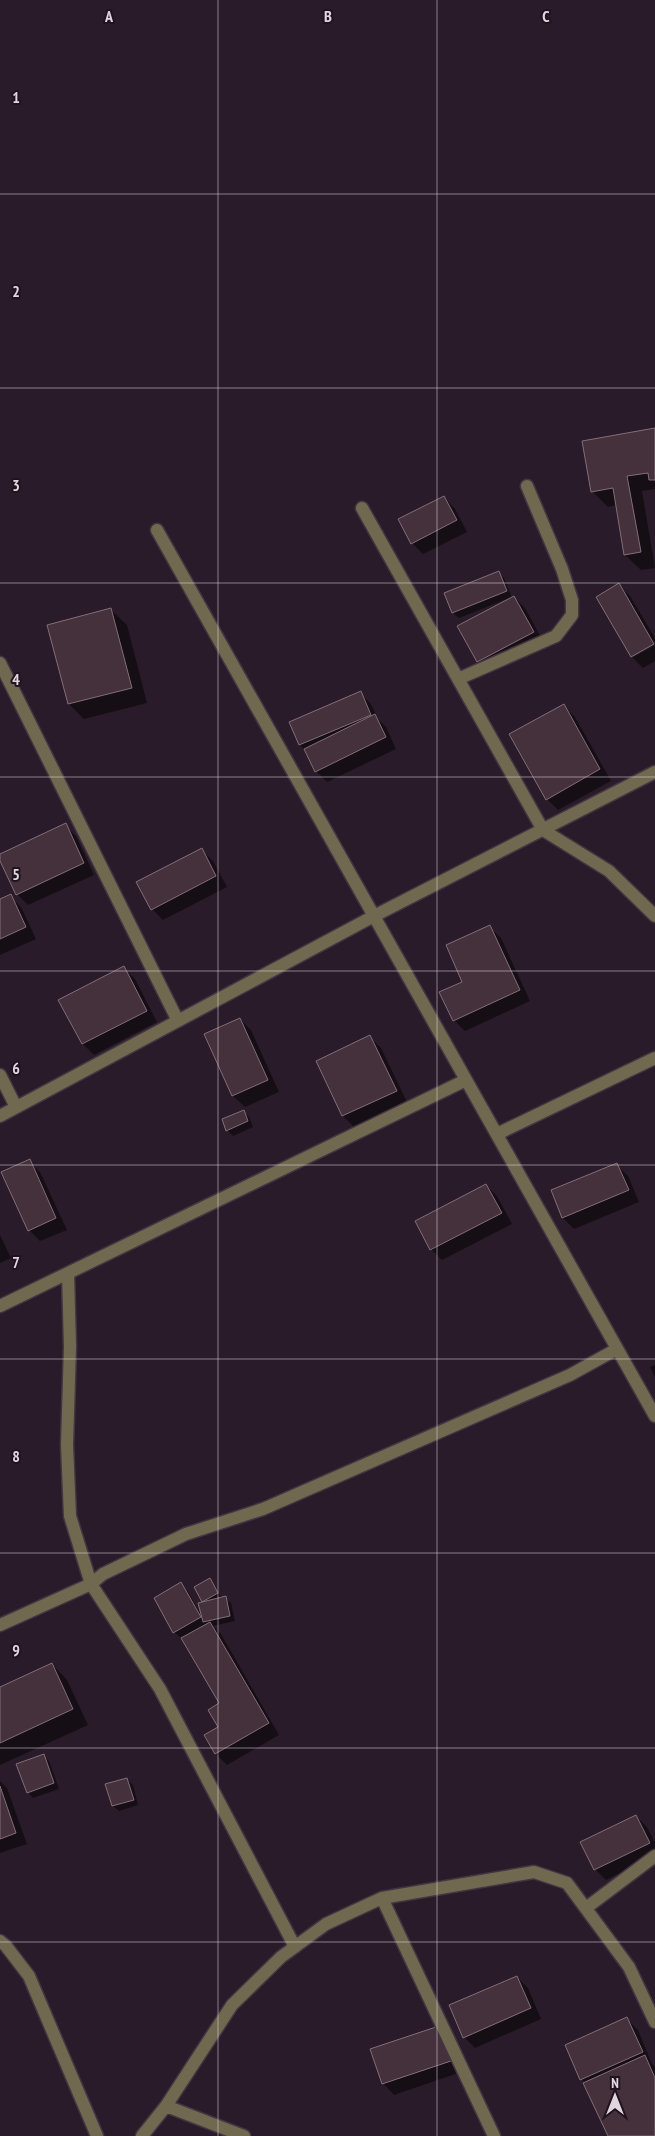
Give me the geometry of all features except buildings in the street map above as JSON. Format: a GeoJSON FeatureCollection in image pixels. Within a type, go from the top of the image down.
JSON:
{"type":"FeatureCollection","features":[{"type":"Feature","properties":{"kind":"street"},"geometry":{"type":"LineString","coordinates":[[458,679],[556,636],[572,615],[572,600],[562,569],[527,486]]}},
{"type":"Feature","properties":{"kind":"street"},"geometry":{"type":"LineString","coordinates":[[362,508],[543,830],[609,871],[655,916]]}},
{"type":"Feature","properties":{"kind":"street"},"geometry":{"type":"LineString","coordinates":[[157,530],[655,1416]]}},
{"type":"Feature","properties":{"kind":"street"},"geometry":{"type":"LineString","coordinates":[[0,663],[178,1021]]}},
{"type":"Feature","properties":{"kind":"street"},"geometry":{"type":"LineString","coordinates":[[0,1116],[374,916],[655,772]]}},
{"type":"Feature","properties":{"kind":"street"},"geometry":{"type":"LineString","coordinates":[[497,1134],[655,1058]]}},
{"type":"Feature","properties":{"kind":"street"},"geometry":{"type":"LineString","coordinates":[[0,1075],[16,1107]]}},
{"type":"Feature","properties":{"kind":"street"},"geometry":{"type":"LineString","coordinates":[[0,1306],[466,1080]]}},
{"type":"Feature","properties":{"kind":"street"},"geometry":{"type":"LineString","coordinates":[[68,1273],[70,1347],[67,1445],[70,1516],[91,1584],[160,1689],[295,1947]]}},
{"type":"Feature","properties":{"kind":"street"},"geometry":{"type":"LineString","coordinates":[[0,1625],[91,1584],[103,1574],[186,1534],[263,1510],[570,1375],[617,1349]]}},
{"type":"Feature","properties":{"kind":"street"},"geometry":{"type":"LineString","coordinates":[[586,1908],[655,1856]]}},
{"type":"Feature","properties":{"kind":"street"},"geometry":{"type":"LineString","coordinates":[[142,2136],[166,2106],[232,2005],[281,1957],[326,1924],[382,1898],[534,1872],[567,1883],[629,1967],[655,2022]]}},
{"type":"Feature","properties":{"kind":"street"},"geometry":{"type":"LineString","coordinates":[[382,1898],[494,2136]]}},
{"type":"Feature","properties":{"kind":"street"},"geometry":{"type":"LineString","coordinates":[[0,1941],[29,1976],[97,2136]]}},
{"type":"Feature","properties":{"kind":"street"},"geometry":{"type":"LineString","coordinates":[[166,2106],[244,2136]]}}]}
